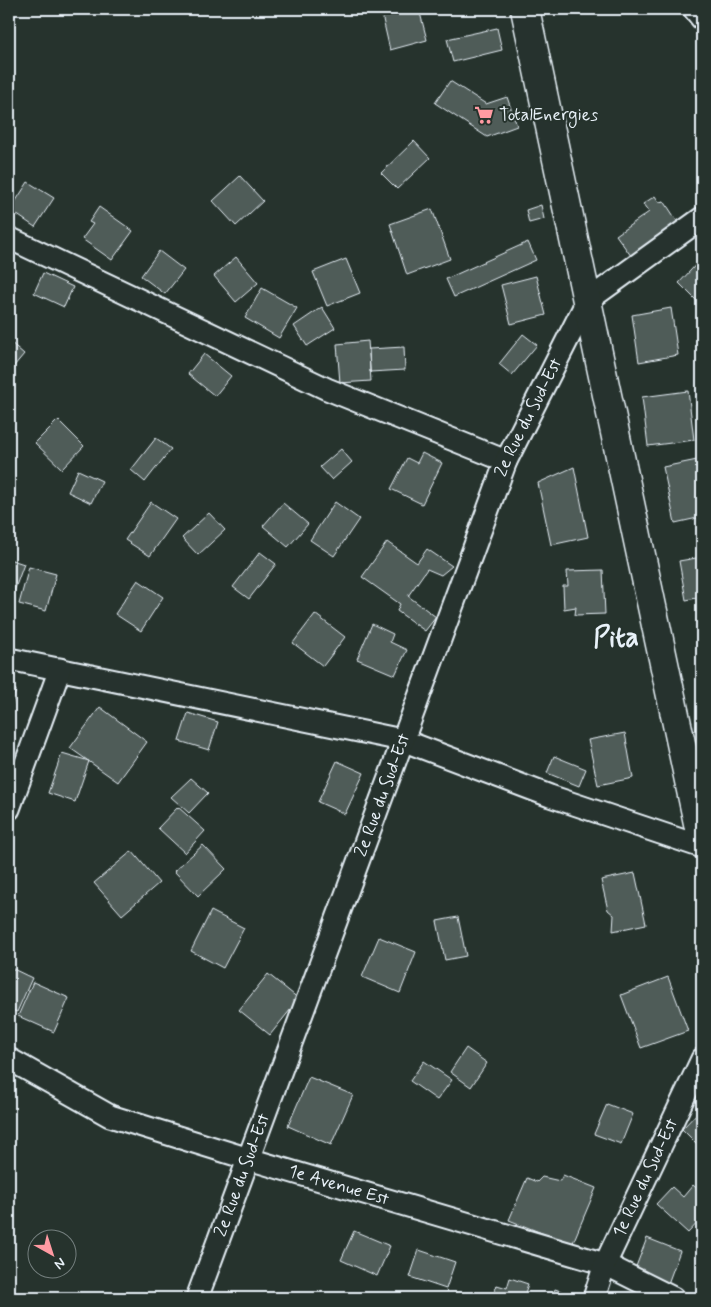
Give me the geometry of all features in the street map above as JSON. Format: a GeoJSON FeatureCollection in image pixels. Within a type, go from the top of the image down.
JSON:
{"type":"FeatureCollection","features":[{"type":"Feature","properties":{"kind":"highway"},"geometry":{"type":"LineString","coordinates":[[525,9],[702,842]]}},
{"type":"Feature","properties":{"kind":"street"},"geometry":{"type":"LineString","coordinates":[[694,9],[702,19]]}},
{"type":"Feature","properties":{"kind":"street"},"geometry":{"type":"LineString","coordinates":[[587,301],[702,218]]}},
{"type":"Feature","properties":{"kind":"street"},"geometry":{"type":"LineString","coordinates":[[9,238],[327,388],[506,461]]}},
{"type":"Feature","properties":{"kind":"street","name":"2e Rue du Sud-Est"},"geometry":{"type":"LineString","coordinates":[[197,1298],[506,461],[587,301]]}},
{"type":"Feature","properties":{"kind":"street"},"geometry":{"type":"LineString","coordinates":[[9,659],[402,740],[550,796],[702,847]]}},
{"type":"Feature","properties":{"kind":"street"},"geometry":{"type":"LineString","coordinates":[[9,809],[60,669]]}},
{"type":"Feature","properties":{"kind":"street","name":"1e Rue du Sud-Est"},"geometry":{"type":"LineString","coordinates":[[594,1298],[605,1264],[702,1059]]}},
{"type":"Feature","properties":{"kind":"street","name":"1e Avenue Est"},"geometry":{"type":"LineString","coordinates":[[9,1060],[110,1116],[248,1159],[605,1264],[673,1298]]}},
{"type":"Feature","properties":{"kind":"building"},"geometry":{"type":"Polygon","coordinates":[[[406,9],[419,9],[427,40],[390,50],[382,15],[406,9]]]}},
{"type":"Feature","properties":{"kind":"building"},"geometry":{"type":"Polygon","coordinates":[[[497,28],[502,50],[453,62],[447,39],[497,28]]]}},
{"type":"Feature","properties":{"kind":"building","name":"TotalEnergies"},"geometry":{"type":"Polygon","coordinates":[[[450,81],[486,104],[507,97],[517,126],[487,137],[435,103],[450,81]]]}},
{"type":"Feature","properties":{"kind":"building"},"geometry":{"type":"Polygon","coordinates":[[[414,141],[430,158],[397,189],[381,173],[414,141]]]}},
{"type":"Feature","properties":{"kind":"building"},"geometry":{"type":"Polygon","coordinates":[[[240,176],[263,201],[236,226],[213,201],[240,176]]]}},
{"type":"Feature","properties":{"kind":"building"},"geometry":{"type":"Polygon","coordinates":[[[28,182],[54,198],[35,227],[10,210],[28,182]]]}},
{"type":"Feature","properties":{"kind":"building"},"geometry":{"type":"Polygon","coordinates":[[[655,196],[659,202],[664,201],[681,227],[634,260],[616,235],[649,212],[643,204],[655,196]]]}},
{"type":"Feature","properties":{"kind":"building"},"geometry":{"type":"Polygon","coordinates":[[[541,205],[544,219],[529,223],[526,210],[541,205]]]}},
{"type":"Feature","properties":{"kind":"building"},"geometry":{"type":"Polygon","coordinates":[[[99,207],[133,231],[112,260],[82,239],[93,224],[89,222],[99,207]]]}},
{"type":"Feature","properties":{"kind":"building"},"geometry":{"type":"Polygon","coordinates":[[[432,209],[450,259],[407,275],[390,224],[432,209]]]}},
{"type":"Feature","properties":{"kind":"building"},"geometry":{"type":"Polygon","coordinates":[[[528,242],[536,260],[454,297],[446,279],[528,242]]]}},
{"type":"Feature","properties":{"kind":"building"},"geometry":{"type":"Polygon","coordinates":[[[159,251],[184,270],[165,294],[141,276],[159,251]]]}},
{"type":"Feature","properties":{"kind":"building"},"geometry":{"type":"Polygon","coordinates":[[[236,257],[258,283],[236,302],[214,276],[236,257]]]}},
{"type":"Feature","properties":{"kind":"building"},"geometry":{"type":"Polygon","coordinates":[[[702,258],[702,306],[679,283],[702,258]]]}},
{"type":"Feature","properties":{"kind":"building"},"geometry":{"type":"Polygon","coordinates":[[[346,259],[360,293],[327,306],[313,272],[346,259]]]}},
{"type":"Feature","properties":{"kind":"building"},"geometry":{"type":"Polygon","coordinates":[[[43,273],[73,287],[64,307],[34,293],[43,273]]]}},
{"type":"Feature","properties":{"kind":"building"},"geometry":{"type":"Polygon","coordinates":[[[536,276],[546,315],[511,324],[501,285],[536,276]]]}},
{"type":"Feature","properties":{"kind":"building"},"geometry":{"type":"Polygon","coordinates":[[[262,288],[297,308],[279,338],[245,318],[262,288]]]}},
{"type":"Feature","properties":{"kind":"building"},"geometry":{"type":"Polygon","coordinates":[[[322,307],[335,328],[307,346],[294,326],[322,307]]]}},
{"type":"Feature","properties":{"kind":"building"},"geometry":{"type":"Polygon","coordinates":[[[671,308],[678,355],[639,362],[632,315],[671,308]]]}},
{"type":"Feature","properties":{"kind":"building"},"geometry":{"type":"Polygon","coordinates":[[[523,334],[537,345],[512,375],[499,364],[523,334]]]}},
{"type":"Feature","properties":{"kind":"building"},"geometry":{"type":"Polygon","coordinates":[[[9,341],[24,354],[14,366],[9,362],[9,341]]]}},
{"type":"Feature","properties":{"kind":"building"},"geometry":{"type":"Polygon","coordinates":[[[368,341],[371,381],[340,383],[337,344],[368,341]]]}},
{"type":"Feature","properties":{"kind":"building"},"geometry":{"type":"Polygon","coordinates":[[[404,347],[405,370],[370,372],[369,349],[404,347]]]}},
{"type":"Feature","properties":{"kind":"building"},"geometry":{"type":"Polygon","coordinates":[[[204,354],[231,376],[215,396],[188,374],[204,354]]]}},
{"type":"Feature","properties":{"kind":"building"},"geometry":{"type":"Polygon","coordinates":[[[688,391],[694,440],[648,446],[642,397],[688,391]]]}},
{"type":"Feature","properties":{"kind":"building"},"geometry":{"type":"Polygon","coordinates":[[[58,420],[84,446],[62,469],[35,443],[58,420]]]}},
{"type":"Feature","properties":{"kind":"building"},"geometry":{"type":"Polygon","coordinates":[[[156,438],[171,449],[145,482],[131,470],[156,438]]]}},
{"type":"Feature","properties":{"kind":"building"},"geometry":{"type":"Polygon","coordinates":[[[341,449],[352,462],[332,480],[320,467],[341,449]]]}},
{"type":"Feature","properties":{"kind":"building"},"geometry":{"type":"Polygon","coordinates":[[[422,453],[442,463],[422,504],[391,489],[407,458],[417,463],[422,453]]]}},
{"type":"Feature","properties":{"kind":"building"},"geometry":{"type":"Polygon","coordinates":[[[702,459],[702,517],[675,523],[663,467],[702,459]]]}},
{"type":"Feature","properties":{"kind":"building"},"geometry":{"type":"Polygon","coordinates":[[[574,467],[588,537],[551,545],[538,483],[574,467]]]}},
{"type":"Feature","properties":{"kind":"building"},"geometry":{"type":"Polygon","coordinates":[[[78,470],[102,481],[91,503],[68,492],[78,470]]]}},
{"type":"Feature","properties":{"kind":"building"},"geometry":{"type":"Polygon","coordinates":[[[151,502],[176,519],[150,556],[125,540],[151,502]]]}},
{"type":"Feature","properties":{"kind":"building"},"geometry":{"type":"Polygon","coordinates":[[[335,502],[359,519],[334,556],[310,540],[335,502]]]}},
{"type":"Feature","properties":{"kind":"building"},"geometry":{"type":"Polygon","coordinates":[[[283,503],[308,524],[288,547],[263,526],[283,503]]]}},
{"type":"Feature","properties":{"kind":"building"},"geometry":{"type":"Polygon","coordinates":[[[209,513],[225,530],[198,555],[182,538],[209,513]]]}},
{"type":"Feature","properties":{"kind":"building"},"geometry":{"type":"Polygon","coordinates":[[[387,542],[417,563],[427,549],[452,566],[441,575],[427,569],[408,596],[436,617],[425,631],[397,611],[400,604],[362,577],[387,542]]]}},
{"type":"Feature","properties":{"kind":"building"},"geometry":{"type":"Polygon","coordinates":[[[260,552],[276,564],[249,599],[233,587],[260,552]]]}},
{"type":"Feature","properties":{"kind":"building"},"geometry":{"type":"Polygon","coordinates":[[[702,557],[702,597],[686,600],[679,561],[702,557]]]}},
{"type":"Feature","properties":{"kind":"building"},"geometry":{"type":"Polygon","coordinates":[[[9,559],[24,564],[13,594],[9,592],[9,559]]]}},
{"type":"Feature","properties":{"kind":"building"},"geometry":{"type":"Polygon","coordinates":[[[29,567],[56,574],[46,611],[19,604],[29,567]]]}},
{"type":"Feature","properties":{"kind":"building"},"geometry":{"type":"Polygon","coordinates":[[[603,570],[605,614],[575,615],[576,607],[564,609],[563,586],[568,586],[567,571],[603,570]]]}},
{"type":"Feature","properties":{"kind":"building"},"geometry":{"type":"Polygon","coordinates":[[[138,580],[163,597],[141,631],[115,614],[138,580]]]}},
{"type":"Feature","properties":{"kind":"building"},"geometry":{"type":"Polygon","coordinates":[[[315,614],[345,637],[323,666],[293,643],[315,614]]]}},
{"type":"Feature","properties":{"kind":"building"},"geometry":{"type":"Polygon","coordinates":[[[372,624],[393,634],[390,642],[407,650],[395,675],[357,659],[372,624]]]}},
{"type":"Feature","properties":{"kind":"building"},"geometry":{"type":"Polygon","coordinates":[[[9,687],[16,690],[9,713],[9,687]]]}},
{"type":"Feature","properties":{"kind":"building"},"geometry":{"type":"Polygon","coordinates":[[[100,707],[147,742],[118,782],[70,748],[100,707]]]}},
{"type":"Feature","properties":{"kind":"building"},"geometry":{"type":"Polygon","coordinates":[[[188,713],[218,722],[209,750],[179,741],[188,713]]]}},
{"type":"Feature","properties":{"kind":"building"},"geometry":{"type":"Polygon","coordinates":[[[625,733],[633,778],[598,785],[588,740],[625,733]]]}},
{"type":"Feature","properties":{"kind":"building"},"geometry":{"type":"Polygon","coordinates":[[[62,753],[89,761],[75,802],[48,793],[62,753]]]}},
{"type":"Feature","properties":{"kind":"building"},"geometry":{"type":"Polygon","coordinates":[[[554,756],[586,769],[579,786],[547,773],[554,756]]]}},
{"type":"Feature","properties":{"kind":"building"},"geometry":{"type":"Polygon","coordinates":[[[337,761],[364,773],[345,814],[318,802],[337,761]]]}},
{"type":"Feature","properties":{"kind":"building"},"geometry":{"type":"Polygon","coordinates":[[[191,778],[208,793],[189,813],[171,797],[191,778]]]}},
{"type":"Feature","properties":{"kind":"building"},"geometry":{"type":"Polygon","coordinates":[[[178,807],[205,831],[185,853],[158,828],[178,807]]]}},
{"type":"Feature","properties":{"kind":"building"},"geometry":{"type":"Polygon","coordinates":[[[203,845],[226,869],[198,896],[174,871],[203,845]]]}},
{"type":"Feature","properties":{"kind":"building"},"geometry":{"type":"Polygon","coordinates":[[[132,851],[159,883],[122,915],[94,883],[132,851]]]}},
{"type":"Feature","properties":{"kind":"building"},"geometry":{"type":"Polygon","coordinates":[[[635,873],[646,924],[613,931],[614,915],[608,910],[601,880],[635,873]]]}},
{"type":"Feature","properties":{"kind":"building"},"geometry":{"type":"Polygon","coordinates":[[[211,911],[244,928],[223,968],[191,951],[211,911]]]}},
{"type":"Feature","properties":{"kind":"building"},"geometry":{"type":"Polygon","coordinates":[[[458,917],[466,956],[445,960],[437,921],[458,917]]]}},
{"type":"Feature","properties":{"kind":"building"},"geometry":{"type":"Polygon","coordinates":[[[379,937],[416,952],[400,993],[362,977],[379,937]]]}},
{"type":"Feature","properties":{"kind":"building"},"geometry":{"type":"Polygon","coordinates":[[[9,967],[32,978],[17,1012],[9,1009],[9,967]]]}},
{"type":"Feature","properties":{"kind":"building"},"geometry":{"type":"Polygon","coordinates":[[[268,974],[299,999],[270,1035],[239,1010],[268,974]]]}},
{"type":"Feature","properties":{"kind":"building"},"geometry":{"type":"Polygon","coordinates":[[[668,977],[688,1031],[641,1048],[621,995],[668,977]]]}},
{"type":"Feature","properties":{"kind":"building"},"geometry":{"type":"Polygon","coordinates":[[[33,982],[69,998],[54,1032],[18,1016],[33,982]]]}},
{"type":"Feature","properties":{"kind":"building"},"geometry":{"type":"Polygon","coordinates":[[[466,1048],[487,1063],[471,1087],[450,1072],[466,1048]]]}},
{"type":"Feature","properties":{"kind":"building"},"geometry":{"type":"Polygon","coordinates":[[[424,1061],[452,1080],[437,1100],[410,1081],[424,1061]]]}},
{"type":"Feature","properties":{"kind":"building"},"geometry":{"type":"Polygon","coordinates":[[[309,1077],[353,1095],[331,1145],[288,1126],[309,1077]]]}},
{"type":"Feature","properties":{"kind":"building"},"geometry":{"type":"Polygon","coordinates":[[[607,1104],[633,1114],[621,1144],[594,1134],[607,1104]]]}},
{"type":"Feature","properties":{"kind":"building"},"geometry":{"type":"Polygon","coordinates":[[[702,1108],[702,1149],[682,1129],[702,1108]]]}},
{"type":"Feature","properties":{"kind":"building"},"geometry":{"type":"Polygon","coordinates":[[[563,1175],[596,1188],[572,1245],[509,1220],[527,1178],[537,1182],[542,1177],[560,1181],[563,1175]]]}},
{"type":"Feature","properties":{"kind":"building"},"geometry":{"type":"Polygon","coordinates":[[[693,1185],[702,1193],[702,1218],[688,1233],[656,1204],[672,1187],[683,1197],[693,1185]]]}},
{"type":"Feature","properties":{"kind":"building"},"geometry":{"type":"Polygon","coordinates":[[[354,1231],[390,1246],[377,1276],[341,1260],[354,1231]]]}},
{"type":"Feature","properties":{"kind":"building"},"geometry":{"type":"Polygon","coordinates":[[[647,1238],[680,1251],[666,1289],[632,1277],[647,1238]]]}},
{"type":"Feature","properties":{"kind":"building"},"geometry":{"type":"Polygon","coordinates":[[[419,1250],[455,1262],[446,1289],[410,1277],[419,1250]]]}},
{"type":"Feature","properties":{"kind":"building"},"geometry":{"type":"Polygon","coordinates":[[[510,1278],[528,1284],[524,1296],[532,1298],[492,1298],[497,1285],[507,1288],[510,1278]]]}},
{"type":"Feature","properties":{"kind":"building"},"geometry":{"type":"Polygon","coordinates":[[[555,1289],[580,1298],[551,1298],[555,1289]]]}},
{"type":"Feature","properties":{"kind":"place","name":"TotalEnergies"},"geometry":{"type":"Point","coordinates":[484,115]}},
{"type":"Feature","properties":{"kind":"district","name":"Pita"},"geometry":{"type":"Point","coordinates":[616,638]}}]}
